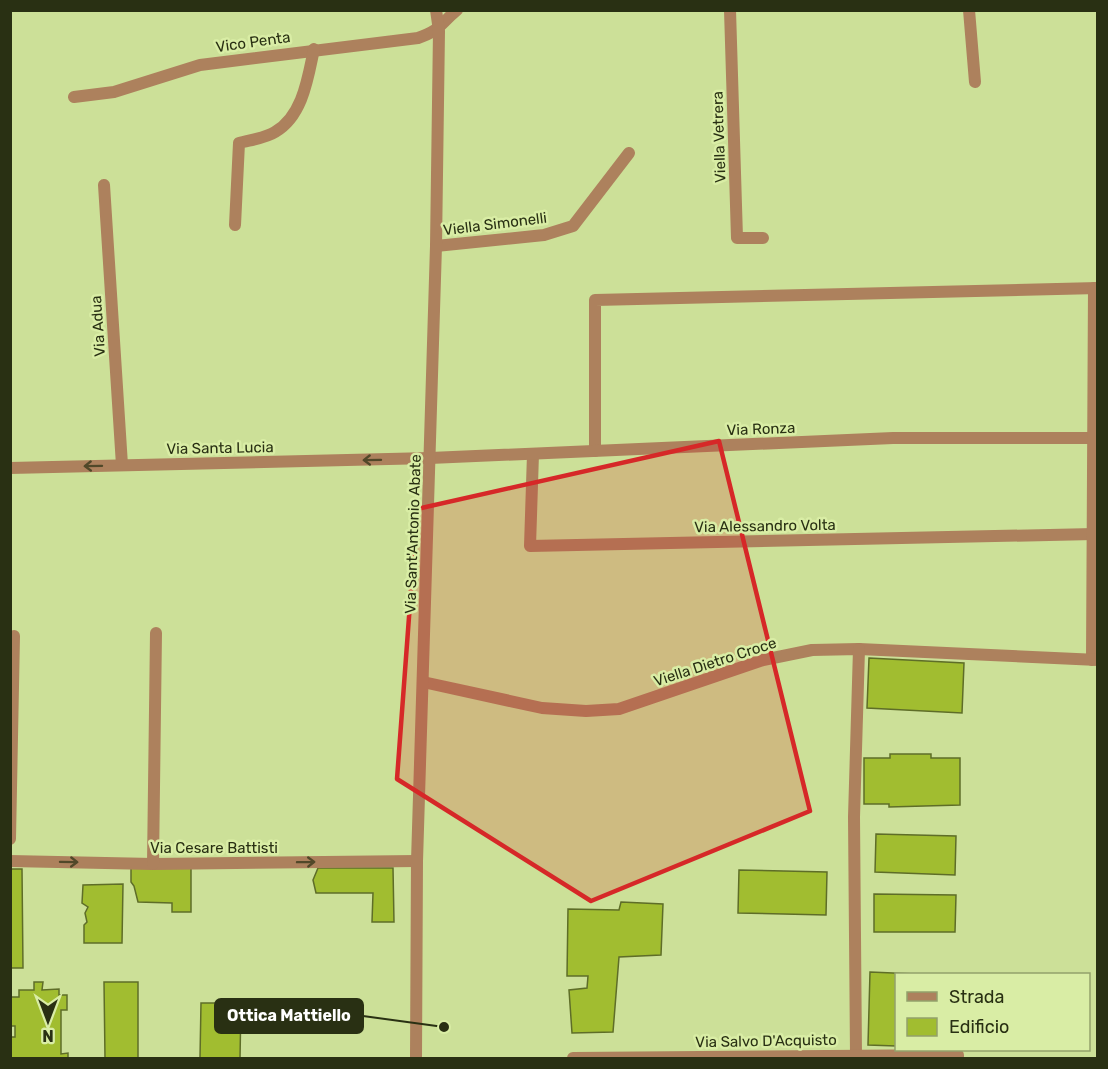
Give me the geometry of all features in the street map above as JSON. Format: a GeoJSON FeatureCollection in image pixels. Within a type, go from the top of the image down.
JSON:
{"type":"FeatureCollection","features":[{"type":"Feature","properties":{"kind":"street","name":"Via Sant'Antonio Abate"},"geometry":{"type":"LineString","coordinates":[[416,1059],[417,861],[436,246],[439,31],[436,10]]}},
{"type":"Feature","properties":{"kind":"street"},"geometry":{"type":"LineString","coordinates":[[439,31],[444,21],[457,10]]}},
{"type":"Feature","properties":{"kind":"street","name":"Viella Vetrera"},"geometry":{"type":"LineString","coordinates":[[729,10],[737,238],[763,238]]}},
{"type":"Feature","properties":{"kind":"street"},"geometry":{"type":"LineString","coordinates":[[969,10],[975,82]]}},
{"type":"Feature","properties":{"kind":"street","name":"Vico Penta"},"geometry":{"type":"LineString","coordinates":[[74,97],[114,92],[200,65],[314,49],[418,38],[439,31]]}},
{"type":"Feature","properties":{"kind":"street"},"geometry":{"type":"LineString","coordinates":[[235,225],[239,143],[275,133],[288,121],[305,93],[314,49]]}},
{"type":"Feature","properties":{"kind":"street","name":"Viella Simonelli"},"geometry":{"type":"LineString","coordinates":[[436,246],[544,235],[573,226],[629,153]]}},
{"type":"Feature","properties":{"kind":"street","name":"Via Adua"},"geometry":{"type":"LineString","coordinates":[[104,185],[122,465]]}},
{"type":"Feature","properties":{"kind":"street"},"geometry":{"type":"LineString","coordinates":[[595,451],[595,300],[1096,288],[1095,660]]}},
{"type":"Feature","properties":{"kind":"street","name":"Via Ronza"},"geometry":{"type":"LineString","coordinates":[[430,458],[893,438],[1094,438]]}},
{"type":"Feature","properties":{"kind":"street","name":"Via Alessandro Volta"},"geometry":{"type":"LineString","coordinates":[[533,454],[530,546],[1094,534]]}},
{"type":"Feature","properties":{"kind":"street","name":"Via Santa Lucia"},"geometry":{"type":"LineString","coordinates":[[10,468],[430,458]]}},
{"type":"Feature","properties":{"kind":"street"},"geometry":{"type":"LineString","coordinates":[[153,864],[156,633]]}},
{"type":"Feature","properties":{"kind":"street"},"geometry":{"type":"LineString","coordinates":[[10,839],[14,636]]}},
{"type":"Feature","properties":{"kind":"street","name":"Viella Dietro Croce"},"geometry":{"type":"LineString","coordinates":[[423,682],[542,708],[586,711],[619,709],[763,660],[812,650],[1095,660]]}},
{"type":"Feature","properties":{"kind":"street"},"geometry":{"type":"LineString","coordinates":[[856,1055],[855,817],[859,650]]}},
{"type":"Feature","properties":{"kind":"street","name":"Via Cesare Battisti"},"geometry":{"type":"LineString","coordinates":[[10,861],[153,864],[417,861]]}},
{"type":"Feature","properties":{"kind":"street","name":"Via Salvo D'Acquisto"},"geometry":{"type":"LineString","coordinates":[[573,1059],[856,1055],[958,1057]]}},
{"type":"Feature","properties":{"kind":"highlighted area"},"geometry":{"type":"Polygon","coordinates":[[[719,441],[810,811],[591,901],[397,779],[417,509],[719,441]]]}},
{"type":"Feature","properties":{"kind":"building"},"geometry":{"type":"Polygon","coordinates":[[[869,658],[964,663],[962,713],[867,708],[869,658]]]}},
{"type":"Feature","properties":{"kind":"building"},"geometry":{"type":"Polygon","coordinates":[[[890,754],[931,754],[931,758],[960,758],[960,805],[889,807],[889,804],[864,804],[864,758],[890,758],[890,754]]]}},
{"type":"Feature","properties":{"kind":"building"},"geometry":{"type":"Polygon","coordinates":[[[876,834],[956,836],[955,875],[875,872],[876,834]]]}},
{"type":"Feature","properties":{"kind":"building"},"geometry":{"type":"Polygon","coordinates":[[[131,868],[191,868],[191,912],[172,912],[172,903],[138,902],[131,882],[131,868]]]}},
{"type":"Feature","properties":{"kind":"building"},"geometry":{"type":"Polygon","coordinates":[[[318,868],[393,868],[394,922],[372,922],[373,893],[316,893],[313,880],[318,868]]]}},
{"type":"Feature","properties":{"kind":"building"},"geometry":{"type":"Polygon","coordinates":[[[10,869],[22,869],[23,968],[10,968],[10,869]]]}},
{"type":"Feature","properties":{"kind":"building"},"geometry":{"type":"Polygon","coordinates":[[[739,870],[827,872],[826,915],[738,913],[739,870]]]}},
{"type":"Feature","properties":{"kind":"building"},"geometry":{"type":"Polygon","coordinates":[[[123,884],[122,943],[84,943],[84,925],[87,922],[85,913],[88,907],[82,903],[83,885],[123,884]]]}},
{"type":"Feature","properties":{"kind":"building"},"geometry":{"type":"Polygon","coordinates":[[[874,894],[956,895],[955,932],[874,932],[874,894]]]}},
{"type":"Feature","properties":{"kind":"building"},"geometry":{"type":"Polygon","coordinates":[[[621,902],[663,904],[661,955],[619,957],[613,1032],[572,1033],[569,990],[587,988],[588,976],[567,976],[568,909],[619,910],[621,902]]]}},
{"type":"Feature","properties":{"kind":"building"},"geometry":{"type":"Polygon","coordinates":[[[870,972],[895,973],[895,1046],[868,1045],[870,972]]]}},
{"type":"Feature","properties":{"kind":"building"},"geometry":{"type":"Polygon","coordinates":[[[34,982],[43,982],[42,990],[59,989],[59,995],[67,995],[67,1010],[61,1010],[61,1054],[68,1053],[68,1058],[10,1058],[10,1037],[15,1037],[15,1026],[10,1026],[10,997],[19,997],[19,990],[34,990],[34,982]]]}},
{"type":"Feature","properties":{"kind":"building"},"geometry":{"type":"Polygon","coordinates":[[[104,982],[138,982],[138,1058],[105,1058],[104,982]]]}},
{"type":"Feature","properties":{"kind":"building"},"geometry":{"type":"Polygon","coordinates":[[[201,1003],[241,1003],[240,1058],[200,1058],[201,1003]]]}},
{"type":"Feature","properties":{"kind":"place","name":"Ottica Mattiello"},"geometry":{"type":"Point","coordinates":[444,1027]}}]}
